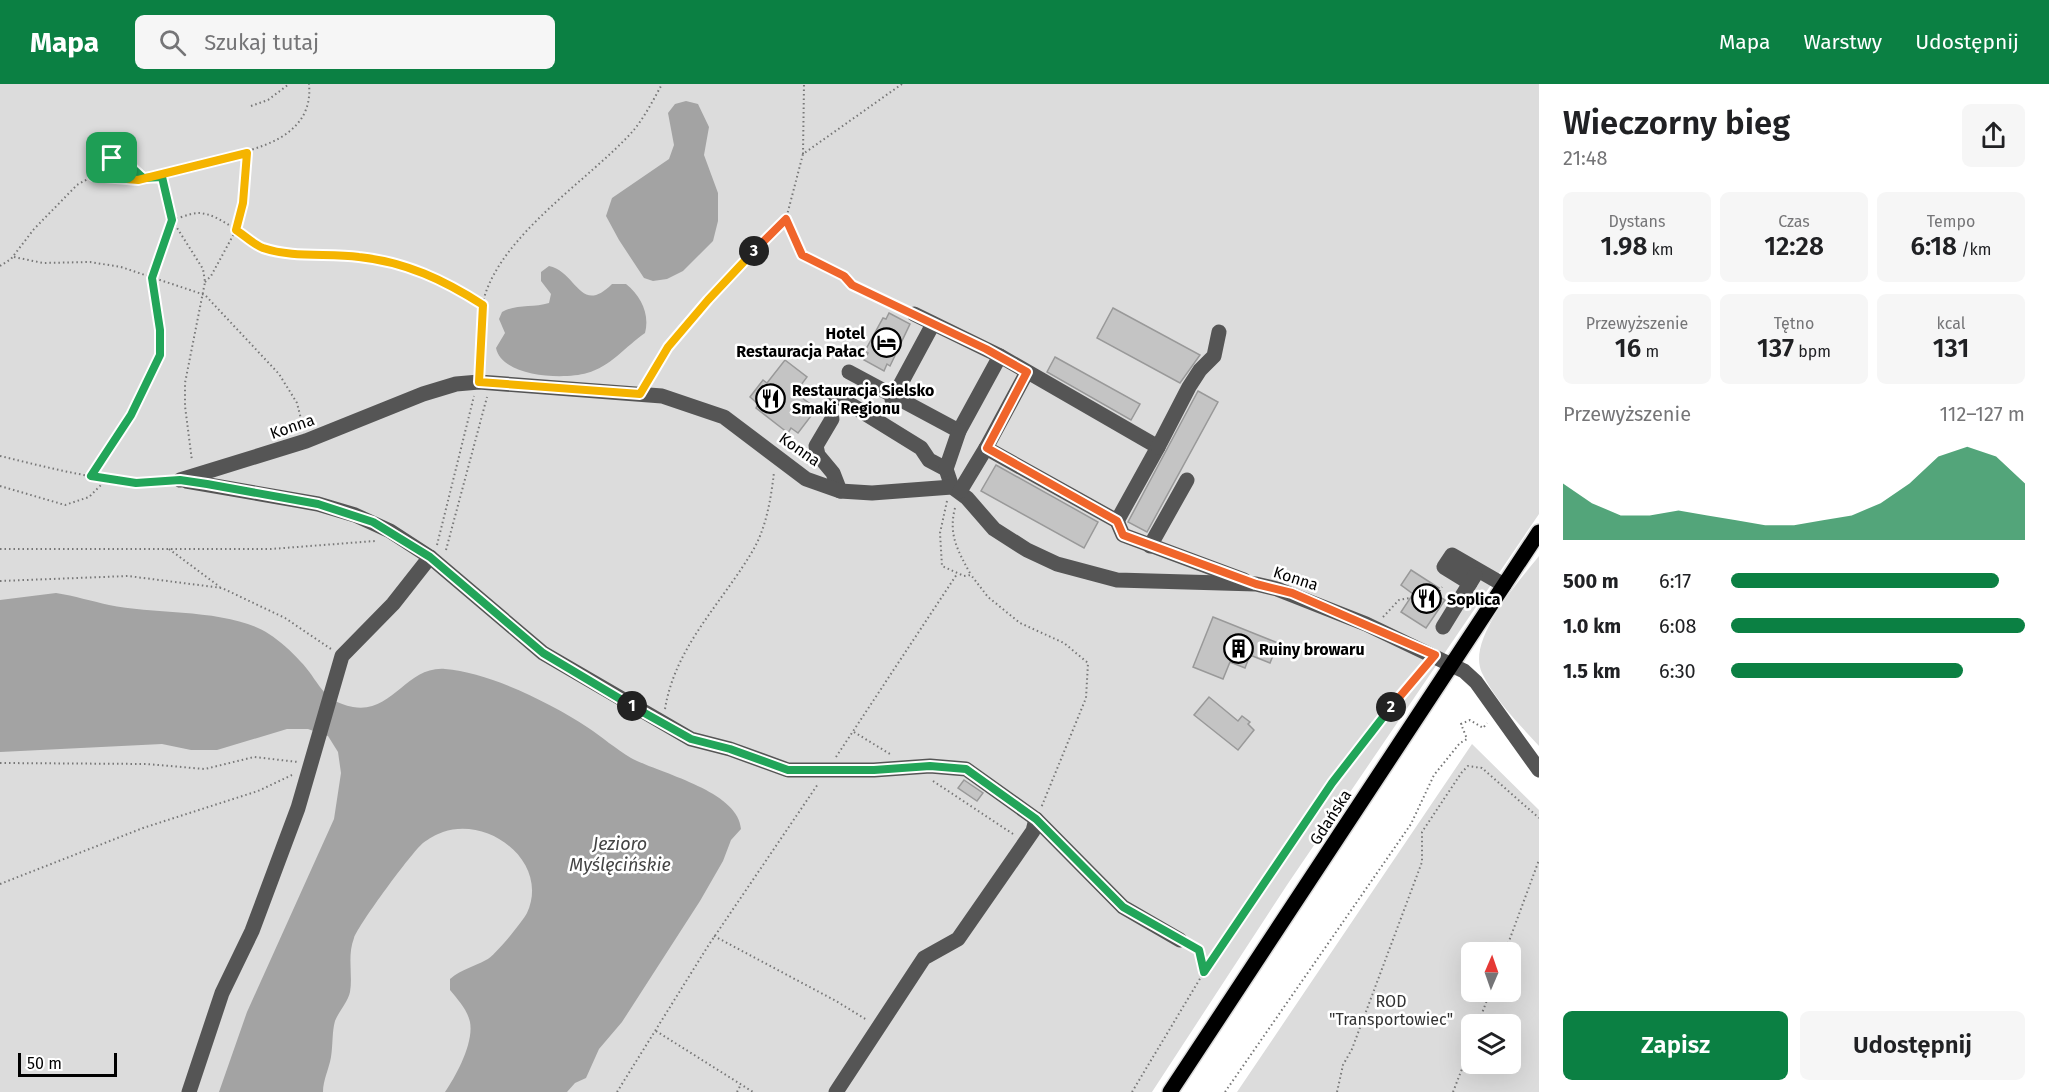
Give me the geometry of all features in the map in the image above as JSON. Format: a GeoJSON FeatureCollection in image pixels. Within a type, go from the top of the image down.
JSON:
{"type":"FeatureCollection","features":[{"type":"Feature","properties":{"kind":"main road","name":"Gdańska"},"geometry":{"type":"LineString","coordinates":[[1170,1092],[1539,532]]}},
{"type":"Feature","properties":{"kind":"street"},"geometry":{"type":"LineString","coordinates":[[914,314],[1000,356],[1158,447]]}},
{"type":"Feature","properties":{"kind":"street"},"geometry":{"type":"LineString","coordinates":[[894,398],[933,324]]}},
{"type":"Feature","properties":{"kind":"street"},"geometry":{"type":"LineString","coordinates":[[1117,521],[1189,387],[1214,356],[1219,332]]}},
{"type":"Feature","properties":{"kind":"street"},"geometry":{"type":"LineString","coordinates":[[946,469],[959,431],[1000,356]]}},
{"type":"Feature","properties":{"kind":"street"},"geometry":{"type":"LineString","coordinates":[[849,372],[959,431]]}},
{"type":"Feature","properties":{"kind":"street"},"geometry":{"type":"LineString","coordinates":[[832,393],[921,448],[929,460],[946,469],[956,489],[987,448],[1027,372]]}},
{"type":"Feature","properties":{"kind":"street","name":"Konna"},"geometry":{"type":"LineString","coordinates":[[187,478],[306,441],[423,394],[456,384],[479,383],[662,396],[724,417],[776,454],[806,479],[840,491],[872,493],[956,489],[994,529],[1027,550],[1057,564],[1118,580],[1256,584],[1292,593],[1453,664],[1476,682],[1539,770]]}},
{"type":"Feature","properties":{"kind":"street"},"geometry":{"type":"LineString","coordinates":[[832,419],[816,446],[818,455],[833,473],[840,491]]}},
{"type":"Feature","properties":{"kind":"street"},"geometry":{"type":"LineString","coordinates":[[987,448],[1117,521],[1123,535],[1256,584]]}},
{"type":"Feature","properties":{"kind":"street"},"geometry":{"type":"LineString","coordinates":[[187,478],[318,504],[373,522],[403,538],[433,561],[543,653],[691,739],[730,749],[777,768],[827,771],[930,766],[966,769],[1036,819],[1123,907],[1180,940]]}},
{"type":"Feature","properties":{"kind":"street"},"geometry":{"type":"LineString","coordinates":[[1150,546],[1187,480]]}},
{"type":"Feature","properties":{"kind":"street"},"geometry":{"type":"LineString","coordinates":[[189,1092],[222,993],[260,912],[312,765],[342,656],[433,561]]}},
{"type":"Feature","properties":{"kind":"street"},"geometry":{"type":"LineString","coordinates":[[1443,627],[1474,577],[1504,585]]}},
{"type":"Feature","properties":{"kind":"street"},"geometry":{"type":"LineString","coordinates":[[836,1092],[924,958],[958,939],[1033,831],[1036,819]]}},
{"type":"Feature","properties":{"kind":"path"},"geometry":{"type":"LineString","coordinates":[[251,106],[268,100],[289,84]]}},
{"type":"Feature","properties":{"kind":"path"},"geometry":{"type":"LineString","coordinates":[[0,266],[13,257],[34,229],[77,185],[93,176],[138,180],[162,177],[219,158],[247,153],[283,136],[298,124],[307,106],[309,84]]}},
{"type":"Feature","properties":{"kind":"path"},"geometry":{"type":"LineString","coordinates":[[433,561],[479,383],[483,305],[493,277],[510,252],[564,195],[634,130],[662,84]]}},
{"type":"Feature","properties":{"kind":"path"},"geometry":{"type":"LineString","coordinates":[[640,394],[668,347],[708,300],[786,219],[803,154],[804,84]]}},
{"type":"Feature","properties":{"kind":"path"},"geometry":{"type":"LineString","coordinates":[[803,154],[902,84]]}},
{"type":"Feature","properties":{"kind":"path"},"geometry":{"type":"LineString","coordinates":[[206,282],[212,276],[236,230],[243,203],[247,153]]}},
{"type":"Feature","properties":{"kind":"path"},"geometry":{"type":"LineString","coordinates":[[93,176],[98,162],[117,154],[143,178]]}},
{"type":"Feature","properties":{"kind":"path"},"geometry":{"type":"LineString","coordinates":[[0,456],[91,476],[136,483],[187,478],[185,383],[206,282],[203,269],[172,220],[162,177]]}},
{"type":"Feature","properties":{"kind":"path"},"geometry":{"type":"LineString","coordinates":[[172,220],[200,213],[236,230],[260,247],[279,252],[360,257],[410,267],[446,282],[483,305]]}},
{"type":"Feature","properties":{"kind":"path"},"geometry":{"type":"LineString","coordinates":[[786,219],[802,255],[844,276],[852,285],[914,314]]}},
{"type":"Feature","properties":{"kind":"path"},"geometry":{"type":"LineString","coordinates":[[91,476],[131,415],[160,355],[160,330],[152,278],[172,220]]}},
{"type":"Feature","properties":{"kind":"path"},"geometry":{"type":"LineString","coordinates":[[13,257],[43,263],[90,262],[120,267],[205,295],[279,374],[297,403],[306,441]]}},
{"type":"Feature","properties":{"kind":"path"},"geometry":{"type":"LineString","coordinates":[[433,561],[446,550],[454,526],[490,387],[479,383]]}},
{"type":"Feature","properties":{"kind":"path"},"geometry":{"type":"LineString","coordinates":[[663,723],[673,676],[686,650],[753,551],[770,501],[776,454]]}},
{"type":"Feature","properties":{"kind":"path"},"geometry":{"type":"LineString","coordinates":[[0,486],[65,505],[90,497],[107,479]]}},
{"type":"Feature","properties":{"kind":"path"},"geometry":{"type":"LineString","coordinates":[[956,489],[952,539],[971,575],[988,597],[1020,623],[1064,643],[1088,663],[1086,698],[1036,819]]}},
{"type":"Feature","properties":{"kind":"path"},"geometry":{"type":"LineString","coordinates":[[944,511],[940,533],[942,566],[957,574],[971,575]]}},
{"type":"Feature","properties":{"kind":"path"},"geometry":{"type":"LineString","coordinates":[[0,549],[271,549],[403,538]]}},
{"type":"Feature","properties":{"kind":"path"},"geometry":{"type":"LineString","coordinates":[[169,549],[222,588],[285,618],[342,656]]}},
{"type":"Feature","properties":{"kind":"path"},"geometry":{"type":"LineString","coordinates":[[617,1092],[714,936],[854,731],[957,574]]}},
{"type":"Feature","properties":{"kind":"path"},"geometry":{"type":"LineString","coordinates":[[0,581],[128,576],[222,588]]}},
{"type":"Feature","properties":{"kind":"path"},"geometry":{"type":"LineString","coordinates":[[1437,595],[1442,587]]}},
{"type":"Feature","properties":{"kind":"path"},"geometry":{"type":"LineString","coordinates":[[1387,615],[1399,600],[1410,598]]}},
{"type":"Feature","properties":{"kind":"path"},"geometry":{"type":"LineString","coordinates":[[1132,1092],[1204,972],[1332,783],[1383,716],[1435,655]]}},
{"type":"Feature","properties":{"kind":"path"},"geometry":{"type":"LineString","coordinates":[[1224,1092],[1411,824],[1434,775],[1460,743],[1467,739],[1461,724],[1470,720],[1483,728],[1496,712]]}},
{"type":"Feature","properties":{"kind":"path"},"geometry":{"type":"LineString","coordinates":[[854,731],[892,755]]}},
{"type":"Feature","properties":{"kind":"path"},"geometry":{"type":"LineString","coordinates":[[0,763],[146,764],[206,769],[254,756],[312,765]]}},
{"type":"Feature","properties":{"kind":"path"},"geometry":{"type":"LineString","coordinates":[[0,884],[182,813],[258,791],[312,765]]}},
{"type":"Feature","properties":{"kind":"path"},"geometry":{"type":"LineString","coordinates":[[1337,1092],[1343,1065],[1352,1049],[1422,862],[1422,832],[1462,771],[1468,766],[1482,768],[1539,818]]}},
{"type":"Feature","properties":{"kind":"path"},"geometry":{"type":"LineString","coordinates":[[931,780],[1025,843]]}},
{"type":"Feature","properties":{"kind":"path"},"geometry":{"type":"LineString","coordinates":[[1509,942],[1539,860]]}},
{"type":"Feature","properties":{"kind":"path"},"geometry":{"type":"LineString","coordinates":[[714,936],[878,1026]]}},
{"type":"Feature","properties":{"kind":"path"},"geometry":{"type":"LineString","coordinates":[[1180,940],[1199,950],[1204,972]]}},
{"type":"Feature","properties":{"kind":"path"},"geometry":{"type":"LineString","coordinates":[[656,1031],[753,1092]]}},
{"type":"Feature","properties":{"kind":"path"},"geometry":{"type":"LineString","coordinates":[[1453,1092],[1461,1071]]}},
{"type":"Feature","properties":{"kind":"path"},"geometry":{"type":"LineString","coordinates":[[736,1092],[741,1084]]}},
{"type":"Feature","properties":{"kind":"green space"},"geometry":{"type":"Polygon","coordinates":[[[0,84],[1539,84],[1539,514],[1287,885],[1152,1092],[0,1092],[0,84]]]}},
{"type":"Feature","properties":{"kind":"green space"},"geometry":{"type":"Polygon","coordinates":[[[1539,556],[1539,746],[1494,693],[1482,673],[1479,659],[1481,644],[1497,611],[1539,556]]]}},
{"type":"Feature","properties":{"kind":"green space","name":"ROD \"Transportowiec\""},"geometry":{"type":"Polygon","coordinates":[[[1472,744],[1539,810],[1539,1092],[1237,1092],[1472,744]]]}},
{"type":"Feature","properties":{"kind":"water"},"geometry":{"type":"Polygon","coordinates":[[[686,101],[698,104],[709,127],[704,155],[718,193],[718,221],[713,241],[683,271],[667,279],[653,281],[644,278],[606,216],[612,198],[669,159],[674,145],[668,113],[675,104],[686,101]]]}},
{"type":"Feature","properties":{"kind":"water"},"geometry":{"type":"Polygon","coordinates":[[[549,266],[566,276],[585,294],[593,296],[612,284],[626,284],[643,306],[646,319],[645,333],[603,366],[587,373],[549,376],[509,365],[501,358],[496,348],[505,333],[499,319],[502,312],[507,310],[549,303],[551,294],[541,281],[541,272],[549,266]]]}},
{"type":"Feature","properties":{"kind":"water","name":"Jezioro Myślęcińskie"},"geometry":{"type":"Polygon","coordinates":[[[56,593],[127,608],[213,616],[253,626],[269,634],[290,650],[327,695],[342,704],[353,707],[379,704],[409,682],[431,670],[462,671],[499,682],[538,699],[572,718],[631,758],[713,794],[727,804],[737,816],[741,829],[731,840],[723,861],[700,901],[622,1022],[599,1049],[586,1078],[575,1083],[567,1092],[445,1092],[463,1059],[471,1030],[467,1013],[450,990],[450,979],[495,953],[527,913],[532,895],[530,877],[523,861],[511,848],[496,837],[479,831],[461,829],[441,833],[423,843],[398,873],[358,930],[351,952],[350,992],[335,1021],[331,1057],[323,1092],[219,1092],[247,1012],[334,819],[341,773],[338,752],[328,736],[308,729],[287,729],[217,750],[191,750],[162,744],[0,752],[0,600],[56,593]]]}},
{"type":"Feature","properties":{"kind":"building"},"geometry":{"type":"Polygon","coordinates":[[[1113,308],[1200,355],[1180,383],[1097,338],[1113,308]]]}},
{"type":"Feature","properties":{"kind":"building","name":"Hotel Restauracja Pałac"},"geometry":{"type":"Polygon","coordinates":[[[889,313],[910,324],[890,366],[887,364],[884,371],[864,360],[868,353],[865,351],[883,318],[886,319],[889,313]]]}},
{"type":"Feature","properties":{"kind":"building"},"geometry":{"type":"Polygon","coordinates":[[[1055,357],[1140,404],[1131,420],[1047,372],[1055,357]]]}},
{"type":"Feature","properties":{"kind":"building","name":"Restauracja Sielsko Smaki Regionu"},"geometry":{"type":"Polygon","coordinates":[[[785,360],[807,377],[795,393],[809,403],[804,411],[811,416],[798,433],[791,428],[788,433],[756,408],[758,404],[750,397],[763,380],[767,383],[785,360]]]}},
{"type":"Feature","properties":{"kind":"building"},"geometry":{"type":"Polygon","coordinates":[[[1198,391],[1218,402],[1147,532],[1128,522],[1198,391]]]}},
{"type":"Feature","properties":{"kind":"building"},"geometry":{"type":"Polygon","coordinates":[[[996,465],[1098,522],[1084,548],[981,491],[996,465]]]}},
{"type":"Feature","properties":{"kind":"building","name":"Soplica"},"geometry":{"type":"Polygon","coordinates":[[[1411,570],[1439,588],[1435,594],[1445,600],[1426,628],[1401,612],[1413,594],[1401,585],[1411,570]]]}},
{"type":"Feature","properties":{"kind":"building","name":"Ruiny browaru"},"geometry":{"type":"Polygon","coordinates":[[[1213,617],[1278,643],[1270,663],[1250,655],[1245,668],[1230,662],[1223,679],[1193,667],[1213,617]]]}},
{"type":"Feature","properties":{"kind":"building"},"geometry":{"type":"Polygon","coordinates":[[[1209,697],[1238,721],[1242,716],[1250,722],[1248,724],[1254,730],[1238,750],[1194,715],[1209,697]]]}},
{"type":"Feature","properties":{"kind":"building"},"geometry":{"type":"Polygon","coordinates":[[[964,780],[983,793],[977,801],[958,788],[964,780]]]}},
{"type":"Feature","properties":{"kind":"place","name":"Hotel Restauracja Pałac"},"geometry":{"type":"Point","coordinates":[886,342]}},
{"type":"Feature","properties":{"kind":"place","name":"Restauracja Sielsko Smaki Regionu"},"geometry":{"type":"Point","coordinates":[771,399]}},
{"type":"Feature","properties":{"kind":"place","name":"Soplica"},"geometry":{"type":"Point","coordinates":[1426,599]}},
{"type":"Feature","properties":{"kind":"place","name":"Ruiny browaru"},"geometry":{"type":"Point","coordinates":[1238,649]}},
{"type":"Feature","properties":{"kind":"route"},"geometry":{"type":"LineString","coordinates":[[112,158],[106,157],[98,162],[93,176],[125,180],[138,180],[143,178],[152,176],[162,177],[219,158],[247,153],[243,203],[236,230],[260,247],[279,252],[360,257],[410,267],[446,282],[483,305],[479,382],[640,394],[668,347],[708,300],[786,219],[802,255],[844,276],[852,285],[986,349],[1027,372],[987,448],[1117,521],[1123,535],[1256,584],[1292,593],[1435,655],[1383,716],[1332,783],[1226,943],[1204,972],[1199,950],[1123,907],[1036,819],[979,776],[966,769],[952,766],[805,771],[777,768],[730,749],[691,739],[574,672],[543,653],[430,557],[403,538],[373,522],[318,504],[207,484],[180,480],[136,483],[91,476],[131,415],[160,355],[160,330],[152,278],[172,220],[165,199],[162,177],[143,178],[139,171],[125,159],[117,154],[112,158]]}}]}
